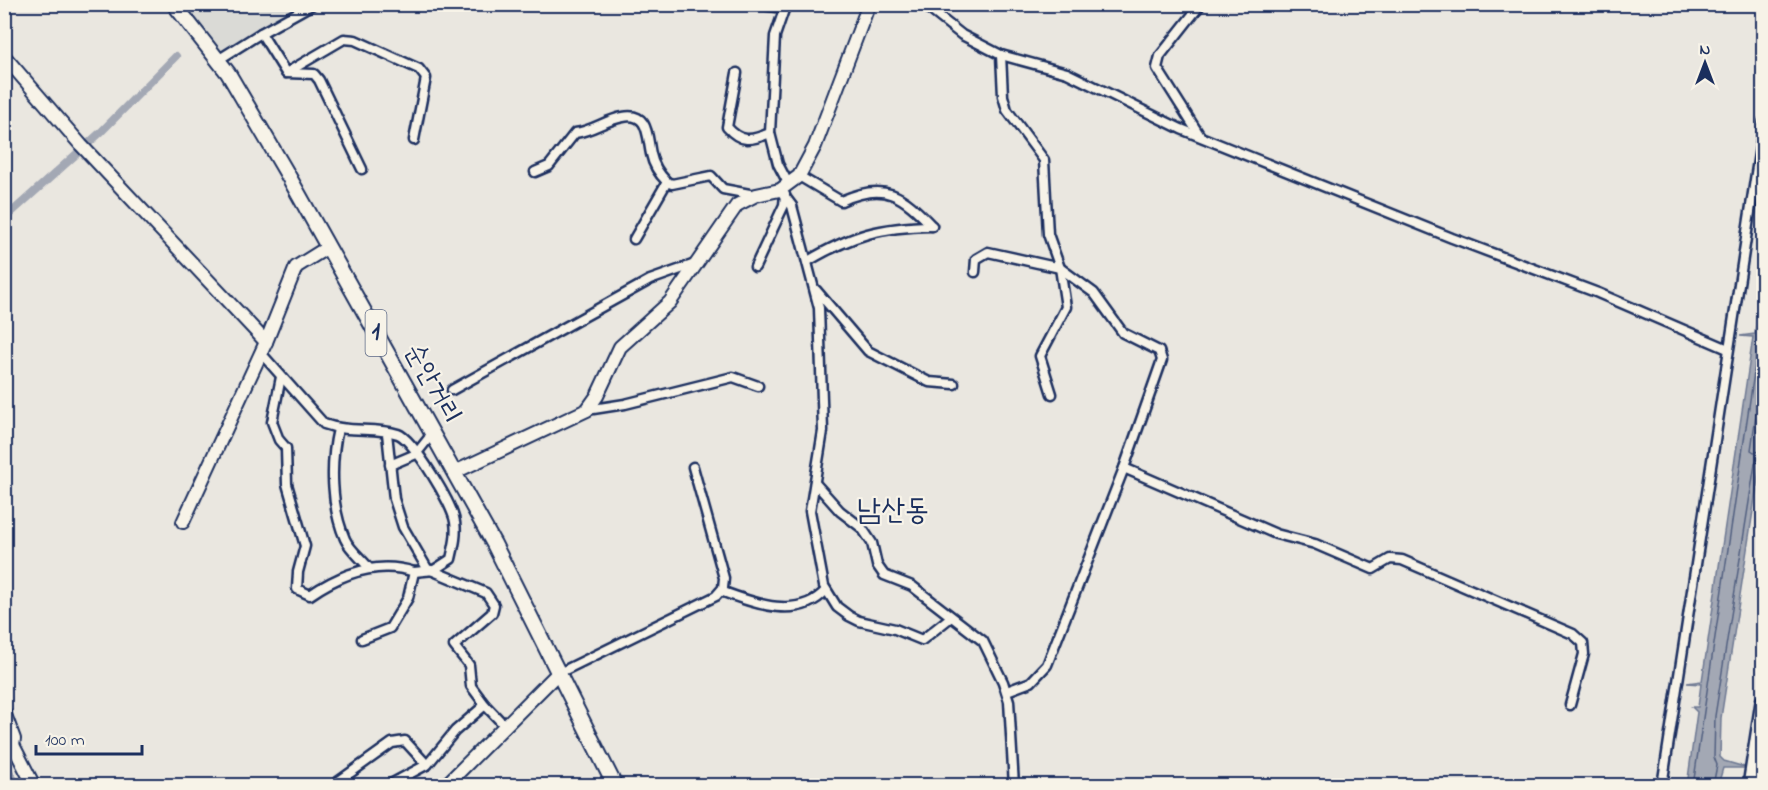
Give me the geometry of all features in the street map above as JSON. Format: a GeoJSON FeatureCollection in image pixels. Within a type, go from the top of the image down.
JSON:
{"type":"FeatureCollection","features":[{"type":"Feature","properties":{"kind":"highway"},"geometry":{"type":"LineString","coordinates":[[1751,786],[1764,702]]}},
{"type":"Feature","properties":{"kind":"highway"},"geometry":{"type":"LineString","coordinates":[[1761,786],[1764,768]]}},
{"type":"Feature","properties":{"kind":"main road","name":"순안거리"},"geometry":{"type":"LineString","coordinates":[[174,4],[218,60],[242,96],[455,472],[494,544],[615,786]]}},
{"type":"Feature","properties":{"kind":"main road","name":"순안거리"},"geometry":{"type":"LineString","coordinates":[[557,674],[564,703],[606,786]]}},
{"type":"Feature","properties":{"kind":"street"},"geometry":{"type":"LineString","coordinates":[[218,60],[313,4]]}},
{"type":"Feature","properties":{"kind":"street"},"geometry":{"type":"LineString","coordinates":[[753,4],[786,6],[775,36],[770,133],[778,164],[788,186],[816,290],[823,423],[810,521],[826,590],[837,607],[859,621],[883,625],[922,640],[951,617]]}},
{"type":"Feature","properties":{"kind":"street"},"geometry":{"type":"LineString","coordinates":[[755,267],[788,186],[815,146],[869,4]]}},
{"type":"Feature","properties":{"kind":"street"},"geometry":{"type":"LineString","coordinates":[[923,4],[962,35],[1001,55],[1067,72],[1200,136],[1452,238],[1598,293],[1728,349]]}},
{"type":"Feature","properties":{"kind":"street"},"geometry":{"type":"LineString","coordinates":[[1200,136],[1157,68],[1160,56],[1201,4]]}},
{"type":"Feature","properties":{"kind":"street"},"geometry":{"type":"LineString","coordinates":[[261,33],[286,73]]}},
{"type":"Feature","properties":{"kind":"street"},"geometry":{"type":"LineString","coordinates":[[286,73],[344,39],[355,40],[419,69],[426,78],[414,140]]}},
{"type":"Feature","properties":{"kind":"street"},"geometry":{"type":"LineString","coordinates":[[1001,55],[1003,96],[1007,110],[1044,160],[1048,234],[1060,268],[1066,308],[1040,356],[1052,394]]}},
{"type":"Feature","properties":{"kind":"street"},"geometry":{"type":"LineString","coordinates":[[4,56],[263,347],[281,377],[324,424],[338,429],[399,434],[414,448],[444,493],[455,520],[456,538],[451,559],[430,570],[414,572],[396,566],[369,568],[330,582],[310,596],[297,589],[298,572],[305,546],[287,484],[286,448],[279,440],[272,422],[281,377]]}},
{"type":"Feature","properties":{"kind":"street"},"geometry":{"type":"LineString","coordinates":[[286,73],[314,74],[362,169]]}},
{"type":"Feature","properties":{"kind":"street"},"geometry":{"type":"LineString","coordinates":[[737,73],[727,127],[742,140],[751,141],[770,133]]}},
{"type":"Feature","properties":{"kind":"street"},"geometry":{"type":"LineString","coordinates":[[535,172],[549,166],[575,133],[591,131],[604,122],[633,116],[641,119],[645,125],[653,162],[667,182],[672,184],[711,176],[723,189],[756,195]]}},
{"type":"Feature","properties":{"kind":"street"},"geometry":{"type":"LineString","coordinates":[[1662,786],[1673,732],[1728,349],[1764,121]]}},
{"type":"Feature","properties":{"kind":"street"},"geometry":{"type":"LineString","coordinates":[[634,239],[667,182]]}},
{"type":"Feature","properties":{"kind":"street"},"geometry":{"type":"LineString","coordinates":[[587,410],[597,396],[620,347],[670,302],[731,211],[756,195],[788,186],[841,201],[857,194],[885,193],[906,199],[932,226],[864,233],[842,241],[808,261]]}},
{"type":"Feature","properties":{"kind":"street"},"geometry":{"type":"LineString","coordinates":[[183,522],[263,347],[296,267],[328,247]]}},
{"type":"Feature","properties":{"kind":"street"},"geometry":{"type":"LineString","coordinates":[[975,272],[976,259],[988,252],[1060,268],[1094,293],[1128,337],[1154,348],[1161,355],[1162,367],[1125,468],[1047,665],[1031,682],[1006,691]]}},
{"type":"Feature","properties":{"kind":"street"},"geometry":{"type":"LineString","coordinates":[[452,390],[650,280],[695,264]]}},
{"type":"Feature","properties":{"kind":"street"},"geometry":{"type":"LineString","coordinates":[[816,290],[868,351],[929,382],[954,384]]}},
{"type":"Feature","properties":{"kind":"street"},"geometry":{"type":"LineString","coordinates":[[455,472],[587,410],[626,404],[733,377],[758,386]]}},
{"type":"Feature","properties":{"kind":"street"},"geometry":{"type":"LineString","coordinates":[[338,429],[334,447],[333,480],[340,524],[346,542],[369,568]]}},
{"type":"Feature","properties":{"kind":"street"},"geometry":{"type":"LineString","coordinates":[[387,433],[394,499],[403,527],[430,570],[486,593],[494,605],[492,613],[454,646],[469,665],[471,686],[506,727]]}},
{"type":"Feature","properties":{"kind":"street"},"geometry":{"type":"LineString","coordinates":[[390,465],[416,454],[432,434]]}},
{"type":"Feature","properties":{"kind":"street"},"geometry":{"type":"LineString","coordinates":[[445,786],[557,674],[716,596],[721,591],[724,578],[693,467]]}},
{"type":"Feature","properties":{"kind":"street"},"geometry":{"type":"LineString","coordinates":[[1125,468],[1276,534],[1315,544],[1373,568],[1390,559],[1402,560],[1579,637],[1584,649],[1570,705]]}},
{"type":"Feature","properties":{"kind":"street"},"geometry":{"type":"LineString","coordinates":[[815,483],[840,511],[862,528],[872,543],[877,565],[884,575],[912,586],[983,641],[1006,691],[1011,717],[1014,786]]}},
{"type":"Feature","properties":{"kind":"street"},"geometry":{"type":"LineString","coordinates":[[362,639],[390,628],[408,598],[414,572]]}},
{"type":"Feature","properties":{"kind":"street"},"geometry":{"type":"LineString","coordinates":[[721,591],[765,607],[779,607],[813,602],[826,590]]}},
{"type":"Feature","properties":{"kind":"street"},"geometry":{"type":"LineString","coordinates":[[387,786],[427,765],[454,731],[485,705]]}},
{"type":"Feature","properties":{"kind":"street"},"geometry":{"type":"LineString","coordinates":[[4,712],[14,739],[9,748],[34,786]]}},
{"type":"Feature","properties":{"kind":"street"},"geometry":{"type":"LineString","coordinates":[[332,786],[392,743],[405,741],[427,765]]}},
{"type":"Feature","properties":{"kind":"shaded area"},"geometry":{"type":"Polygon","coordinates":[[[174,5],[313,5],[218,60],[174,5]]]}},
{"type":"Feature","properties":{"kind":"water"},"geometry":{"type":"Polygon","coordinates":[[[1763,239],[1763,446],[1721,718],[1720,757],[1724,761],[1748,768],[1723,768],[1718,785],[1687,786],[1697,712],[1692,707],[1698,707],[1701,684],[1687,683],[1702,681],[1753,337],[1740,336],[1755,334],[1763,239]]]}},
{"type":"Feature","properties":{"kind":"waterway"},"geometry":{"type":"LineString","coordinates":[[4,219],[101,132],[176,56]]}},
{"type":"Feature","properties":{"kind":"waterway"},"geometry":{"type":"LineString","coordinates":[[4,762],[17,786]]}},
{"type":"Feature","properties":{"kind":"railway"},"geometry":{"type":"LineString","coordinates":[[4,781],[7,786]]}},
{"type":"Feature","properties":{"kind":"district","name":"남산동"},"geometry":{"type":"Point","coordinates":[893,512]}}]}
